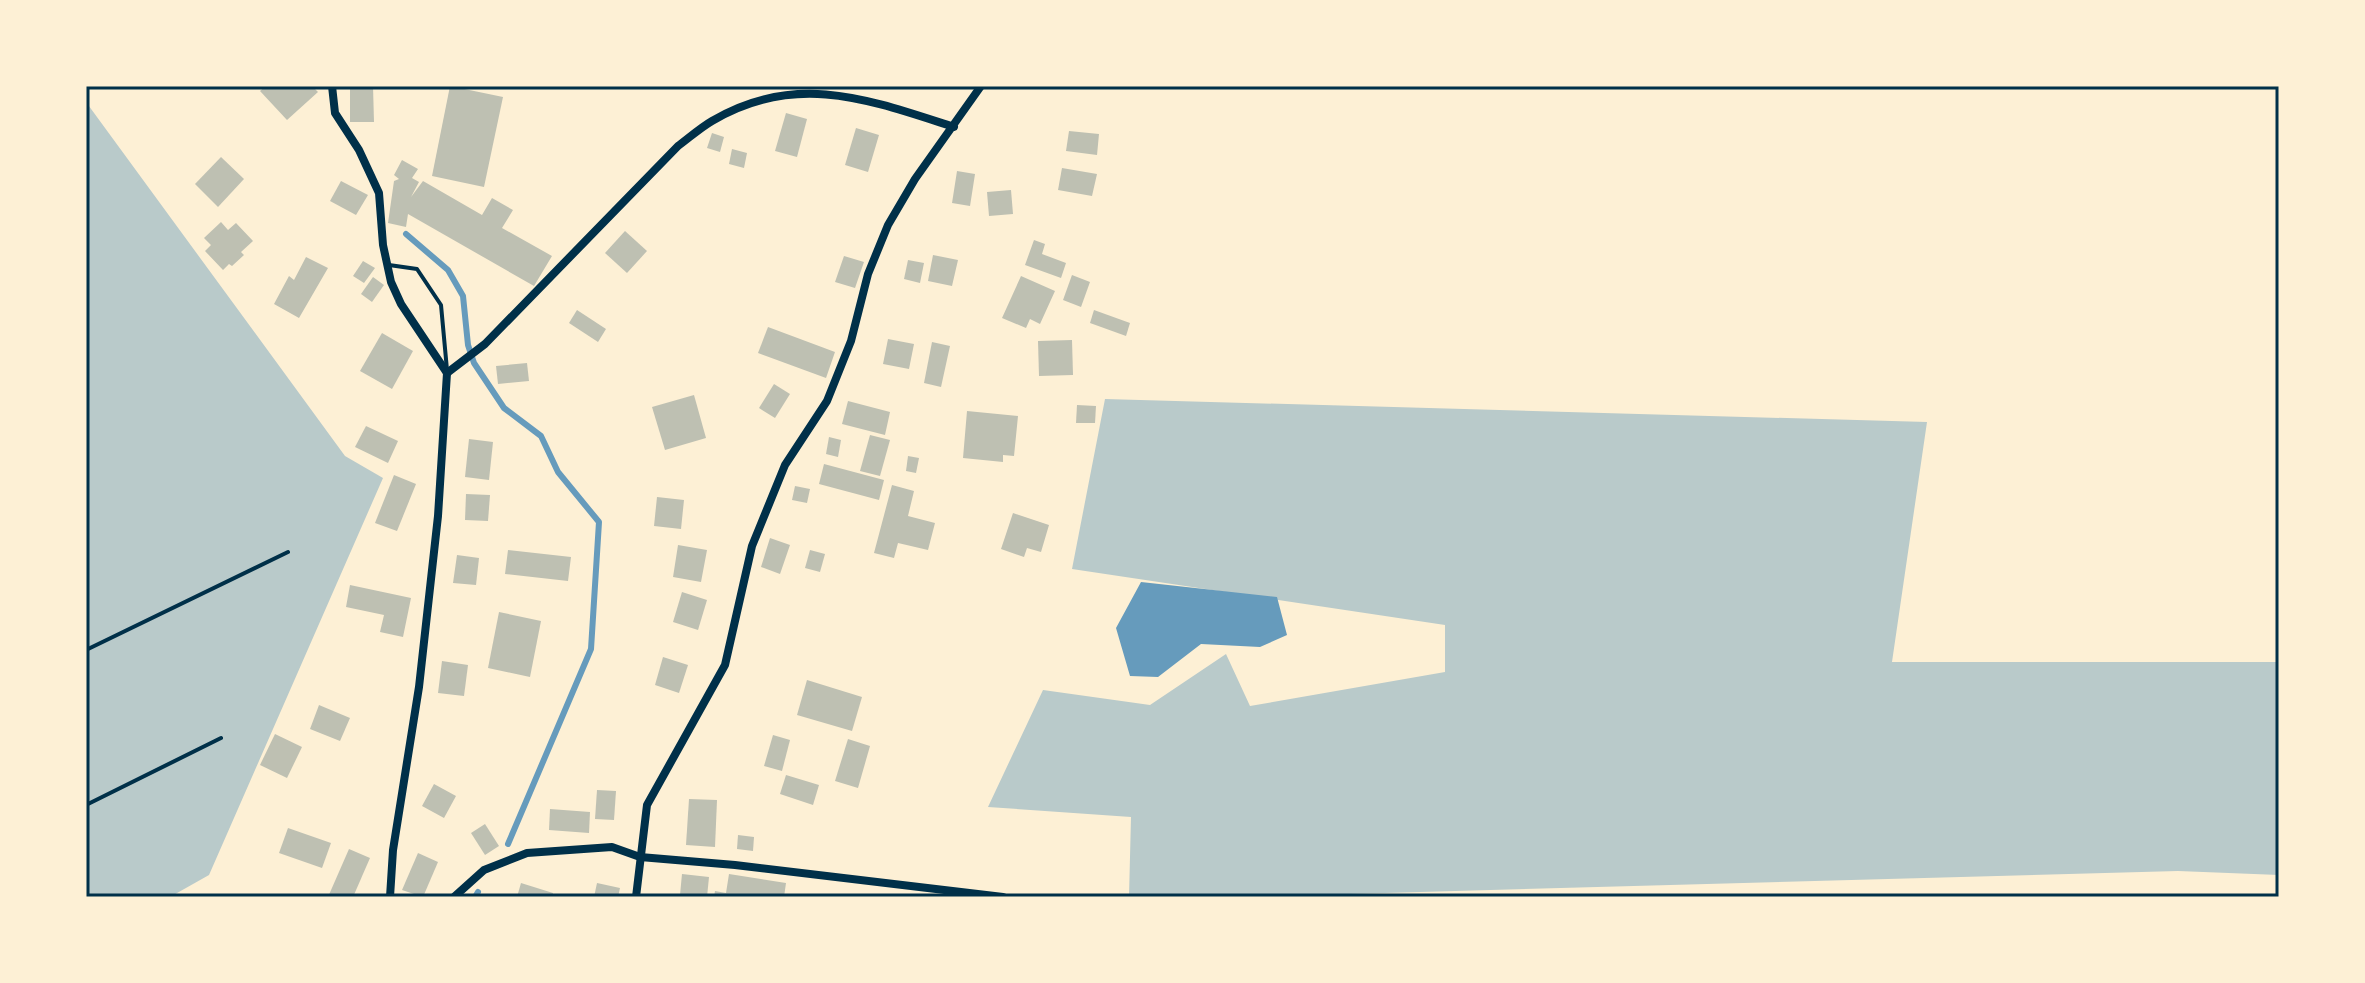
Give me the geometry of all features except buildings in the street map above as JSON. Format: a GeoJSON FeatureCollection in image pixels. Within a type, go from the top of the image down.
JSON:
{"type":"FeatureCollection","features":[{"type":"Feature","properties":{"kind":"street"},"geometry":{"type":"LineString","coordinates":[[332,86],[335,113],[359,150],[379,193],[383,245],[391,282],[401,304],[447,373],[437,532],[419,687],[393,850],[390,897]]}},
{"type":"Feature","properties":{"kind":"street"},"geometry":{"type":"LineString","coordinates":[[636,897],[647,805],[725,665],[752,546],[785,465],[827,401],[851,341],[868,274],[888,225],[915,179],[981,86]]}},
{"type":"Feature","properties":{"kind":"street"},"geometry":{"type":"LineString","coordinates":[[447,373],[485,344],[678,146],[711,121],[740,107],[784,95],[825,92],[874,101],[954,127]]}},
{"type":"Feature","properties":{"kind":"street"},"geometry":{"type":"LineString","coordinates":[[454,897],[484,870],[527,853],[612,847],[640,857],[735,865],[1003,897]]}},
{"type":"Feature","properties":{"kind":"lane"},"geometry":{"type":"LineString","coordinates":[[389,265],[417,269],[441,305],[447,373]]}},
{"type":"Feature","properties":{"kind":"lane"},"geometry":{"type":"LineString","coordinates":[[86,650],[288,552]]}},
{"type":"Feature","properties":{"kind":"lane"},"geometry":{"type":"LineString","coordinates":[[86,805],[221,738]]}},
{"type":"Feature","properties":{"kind":"shaded area"},"geometry":{"type":"Polygon","coordinates":[[[86,102],[345,456],[383,478],[209,875],[170,897],[86,897],[86,102]]]}},
{"type":"Feature","properties":{"kind":"shaded area"},"geometry":{"type":"Polygon","coordinates":[[[1105,399],[1927,422],[1892,662],[2279,662],[2279,875],[2178,871],[1239,897],[1129,897],[1131,817],[988,807],[1043,690],[1150,705],[1226,654],[1250,706],[1445,672],[1445,625],[1072,569],[1105,399]]]}},
{"type":"Feature","properties":{"kind":"water"},"geometry":{"type":"Polygon","coordinates":[[[1141,582],[1277,597],[1287,635],[1260,647],[1201,644],[1158,677],[1130,676],[1116,628],[1141,582]]]}},
{"type":"Feature","properties":{"kind":"waterway"},"geometry":{"type":"LineString","coordinates":[[406,234],[448,270],[463,296],[468,345],[474,363],[504,408],[541,436],[558,472],[599,522],[591,649],[508,844]]}},
{"type":"Feature","properties":{"kind":"waterway"},"geometry":{"type":"LineString","coordinates":[[475,897],[478,892]]}}]}
